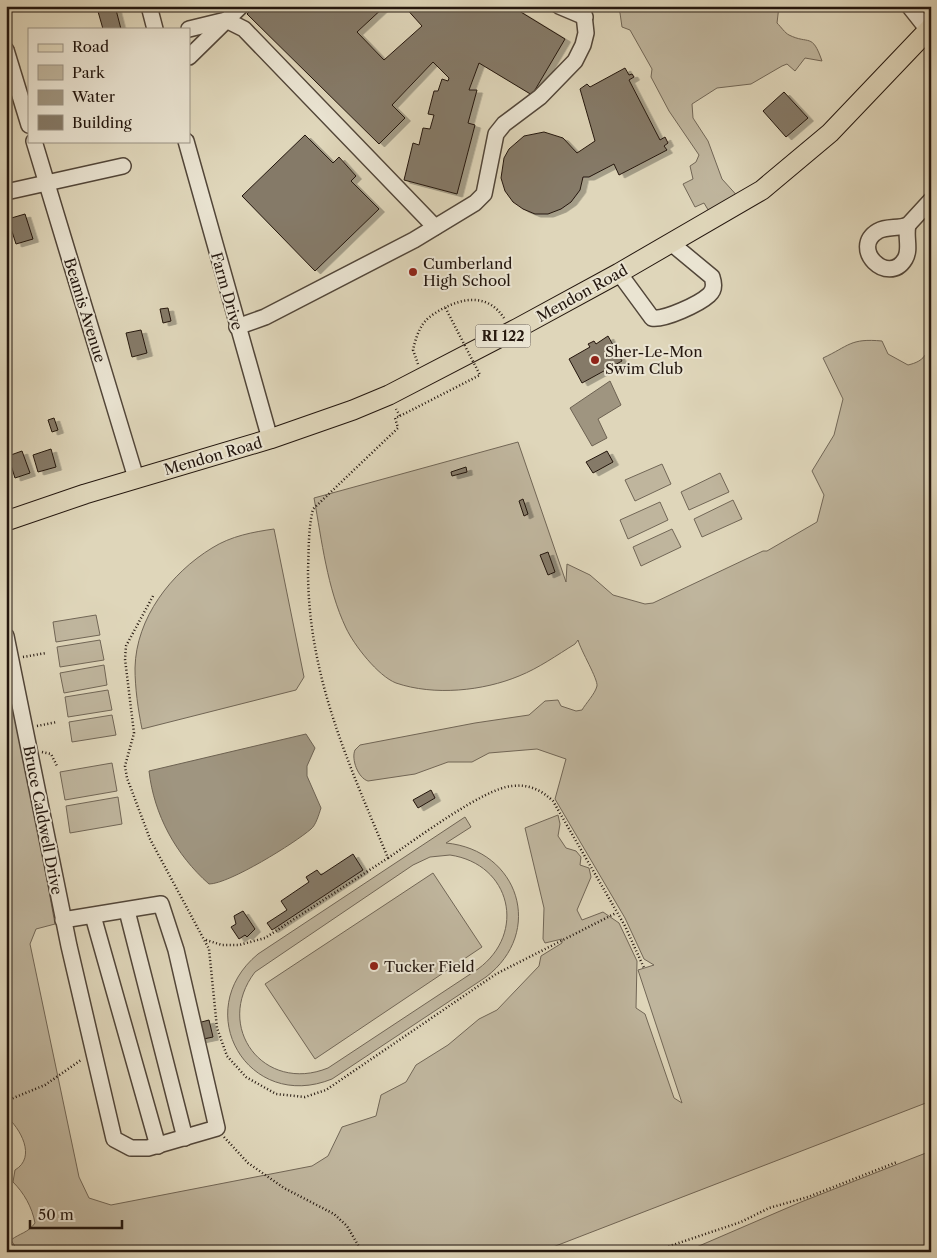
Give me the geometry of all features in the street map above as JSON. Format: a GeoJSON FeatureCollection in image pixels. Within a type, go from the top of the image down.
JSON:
{"type":"FeatureCollection","features":[{"type":"Feature","properties":{"kind":"main road","name":"Mendon Road"},"geometry":{"type":"LineString","coordinates":[[7,518],[136,478],[270,440],[389,395],[619,273],[762,190],[830,134],[929,29]]}},
{"type":"Feature","properties":{"kind":"street"},"geometry":{"type":"LineString","coordinates":[[149,6],[155,28]]}},
{"type":"Feature","properties":{"kind":"street"},"geometry":{"type":"LineString","coordinates":[[190,56],[241,6]]}},
{"type":"Feature","properties":{"kind":"street"},"geometry":{"type":"LineString","coordinates":[[237,327],[264,317],[435,227],[475,203],[484,194],[496,134],[504,124],[547,90],[575,61],[583,45],[584,12],[560,6]]}},
{"type":"Feature","properties":{"kind":"street"},"geometry":{"type":"LineString","coordinates":[[908,6],[929,29]]}},
{"type":"Feature","properties":{"kind":"street"},"geometry":{"type":"LineString","coordinates":[[190,29],[226,20],[244,29],[256,39],[435,227]]}},
{"type":"Feature","properties":{"kind":"street"},"geometry":{"type":"LineString","coordinates":[[6,50],[28,122]]}},
{"type":"Feature","properties":{"kind":"street","name":"Beamis Avenue"},"geometry":{"type":"LineString","coordinates":[[34,142],[136,478]]}},
{"type":"Feature","properties":{"kind":"street","name":"Farm Drive"},"geometry":{"type":"LineString","coordinates":[[186,142],[270,440]]}},
{"type":"Feature","properties":{"kind":"street"},"geometry":{"type":"LineString","coordinates":[[6,192],[123,166]]}},
{"type":"Feature","properties":{"kind":"street"},"geometry":{"type":"LineString","coordinates":[[908,226],[931,200]]}},
{"type":"Feature","properties":{"kind":"street"},"geometry":{"type":"LineString","coordinates":[[619,273],[652,318],[664,318],[709,295],[714,284],[712,277],[671,243]]}},
{"type":"Feature","properties":{"kind":"street","name":"Bruce Caldwell Drive"},"geometry":{"type":"LineString","coordinates":[[6,636],[68,946],[114,1139],[131,1148],[148,1148],[217,1128]]}},
{"type":"Feature","properties":{"kind":"street"},"geometry":{"type":"LineString","coordinates":[[63,920],[128,911],[161,904],[176,950],[217,1128]]}},
{"type":"Feature","properties":{"kind":"street"},"geometry":{"type":"LineString","coordinates":[[128,911],[185,1138]]}},
{"type":"Feature","properties":{"kind":"street"},"geometry":{"type":"LineString","coordinates":[[93,916],[158,1146]]}},
{"type":"Feature","properties":{"kind":"path"},"geometry":{"type":"LineString","coordinates":[[420,369],[413,350],[423,324],[454,302],[482,300],[494,306],[508,323]]}},
{"type":"Feature","properties":{"kind":"path"},"geometry":{"type":"LineString","coordinates":[[388,858],[340,743],[316,659],[308,600],[309,526],[313,510],[398,428],[395,418],[480,375],[445,308]]}},
{"type":"Feature","properties":{"kind":"path"},"geometry":{"type":"LineString","coordinates":[[394,405],[400,416]]}},
{"type":"Feature","properties":{"kind":"path"},"geometry":{"type":"LineString","coordinates":[[153,596],[126,646],[125,659],[134,733],[126,760],[126,772],[150,839],[197,930],[205,939],[208,949],[217,1028],[227,1056],[236,1068],[255,1084],[276,1094],[297,1098],[316,1094],[334,1085],[394,1045],[392,1043],[496,974],[616,913]]}},
{"type":"Feature","properties":{"kind":"path"},"geometry":{"type":"LineString","coordinates":[[23,657],[46,653]]}},
{"type":"Feature","properties":{"kind":"path"},"geometry":{"type":"LineString","coordinates":[[35,726],[57,722]]}},
{"type":"Feature","properties":{"kind":"path"},"geometry":{"type":"LineString","coordinates":[[40,752],[50,754],[57,766]]}},
{"type":"Feature","properties":{"kind":"path"},"geometry":{"type":"LineString","coordinates":[[205,939],[222,945],[239,945],[266,938],[485,794],[510,786],[534,788],[553,801],[616,913],[644,968]]}},
{"type":"Feature","properties":{"kind":"path"},"geometry":{"type":"LineString","coordinates":[[6,1101],[45,1085],[94,1051]]}},
{"type":"Feature","properties":{"kind":"path"},"geometry":{"type":"LineString","coordinates":[[217,1128],[248,1163],[284,1188],[334,1214],[347,1226],[362,1252]]}},
{"type":"Feature","properties":{"kind":"path"},"geometry":{"type":"LineString","coordinates":[[652,1252],[741,1222],[770,1208],[808,1198],[897,1162]]}},
{"type":"Feature","properties":{"kind":"green space"},"geometry":{"type":"Polygon","coordinates":[[[615,6],[779,6],[777,23],[789,35],[812,43],[819,52],[822,61],[805,58],[795,71],[787,64],[751,84],[717,88],[692,104],[693,118],[708,141],[722,179],[741,200],[713,218],[704,203],[695,207],[683,184],[693,179],[690,166],[696,162],[699,155],[669,111],[651,77],[652,69],[630,30],[622,27],[620,13],[615,6]]]}},
{"type":"Feature","properties":{"kind":"green space"},"geometry":{"type":"Polygon","coordinates":[[[931,339],[931,1101],[540,1252],[30,1252],[16,1248],[11,1240],[27,1231],[35,1223],[27,1201],[13,1182],[15,1170],[22,1164],[26,1150],[21,1135],[6,1116],[6,655],[55,924],[36,929],[30,944],[79,1177],[89,1198],[111,1205],[312,1166],[328,1156],[342,1127],[376,1116],[381,1095],[406,1082],[416,1065],[448,1045],[479,1019],[497,1010],[539,966],[541,956],[562,943],[562,939],[545,943],[543,939],[544,908],[525,828],[558,815],[560,824],[558,836],[566,848],[576,851],[581,857],[580,865],[589,868],[591,877],[577,910],[582,920],[603,912],[619,923],[637,961],[636,1008],[645,1014],[674,1098],[682,1103],[638,970],[654,965],[644,959],[625,918],[555,799],[566,759],[537,749],[489,753],[472,762],[448,762],[415,774],[368,781],[358,772],[355,763],[355,750],[360,745],[475,723],[529,715],[545,701],[558,700],[561,706],[576,711],[582,710],[596,689],[597,682],[578,640],[575,644],[534,669],[490,685],[458,690],[442,690],[411,687],[396,683],[374,667],[350,635],[339,613],[326,564],[314,498],[518,442],[566,582],[567,564],[590,575],[613,595],[645,604],[653,603],[763,551],[767,551],[817,522],[824,495],[812,471],[834,435],[843,399],[823,358],[850,344],[871,340],[882,341],[888,354],[908,365],[922,359],[931,339]]]}},
{"type":"Feature","properties":{"kind":"green space"},"geometry":{"type":"Polygon","coordinates":[[[662,464],[671,484],[635,501],[625,480],[662,464]]]}},
{"type":"Feature","properties":{"kind":"green space"},"geometry":{"type":"Polygon","coordinates":[[[720,473],[729,492],[689,510],[681,492],[720,473]]]}},
{"type":"Feature","properties":{"kind":"green space"},"geometry":{"type":"Polygon","coordinates":[[[733,500],[742,519],[702,537],[694,519],[733,500]]]}},
{"type":"Feature","properties":{"kind":"green space"},"geometry":{"type":"Polygon","coordinates":[[[660,502],[668,520],[628,539],[620,520],[660,502]]]}},
{"type":"Feature","properties":{"kind":"green space"},"geometry":{"type":"Polygon","coordinates":[[[274,529],[304,677],[296,690],[142,729],[135,668],[137,650],[149,615],[158,599],[183,570],[212,548],[250,533],[274,529]]]}},
{"type":"Feature","properties":{"kind":"green space"},"geometry":{"type":"Polygon","coordinates":[[[672,529],[681,547],[641,566],[633,547],[672,529]]]}},
{"type":"Feature","properties":{"kind":"green space"},"geometry":{"type":"Polygon","coordinates":[[[96,615],[100,635],[56,642],[53,622],[96,615]]]}},
{"type":"Feature","properties":{"kind":"green space"},"geometry":{"type":"Polygon","coordinates":[[[100,640],[104,660],[60,667],[57,647],[100,640]]]}},
{"type":"Feature","properties":{"kind":"green space"},"geometry":{"type":"Polygon","coordinates":[[[104,665],[107,685],[64,693],[60,673],[104,665]]]}},
{"type":"Feature","properties":{"kind":"green space"},"geometry":{"type":"Polygon","coordinates":[[[108,690],[112,710],[68,717],[65,697],[108,690]]]}},
{"type":"Feature","properties":{"kind":"green space"},"geometry":{"type":"Polygon","coordinates":[[[112,715],[116,735],[72,742],[69,722],[112,715]]]}},
{"type":"Feature","properties":{"kind":"green space"},"geometry":{"type":"Polygon","coordinates":[[[112,763],[117,791],[65,800],[60,772],[112,763]]]}},
{"type":"Feature","properties":{"kind":"green space"},"geometry":{"type":"Polygon","coordinates":[[[118,797],[122,824],[70,833],[66,806],[118,797]]]}},
{"type":"Feature","properties":{"kind":"green space"},"geometry":{"type":"Polygon","coordinates":[[[465,817],[471,827],[446,843],[471,849],[491,861],[506,877],[516,896],[519,917],[515,938],[504,959],[486,977],[332,1079],[302,1086],[275,1082],[253,1069],[238,1051],[229,1028],[229,1002],[238,977],[258,954],[465,817]],[[450,855],[430,857],[413,865],[255,972],[243,993],[240,1014],[243,1033],[252,1050],[266,1064],[284,1072],[305,1074],[328,1068],[478,969],[493,954],[503,937],[507,919],[505,902],[499,886],[487,872],[471,861],[450,855]]]}},
{"type":"Feature","properties":{"kind":"green space","name":"Tucker Field"},"geometry":{"type":"Polygon","coordinates":[[[433,873],[482,947],[315,1059],[265,984],[433,873]]]}},
{"type":"Feature","properties":{"kind":"green space"},"geometry":{"type":"Polygon","coordinates":[[[931,1151],[931,1252],[685,1252],[801,1202],[931,1151]]]}},
{"type":"Feature","properties":{"kind":"water"},"geometry":{"type":"Polygon","coordinates":[[[610,381],[621,405],[598,419],[607,438],[592,446],[570,408],[610,381]]]}},
{"type":"Feature","properties":{"kind":"water"},"geometry":{"type":"Polygon","coordinates":[[[306,734],[315,748],[307,766],[307,776],[321,808],[314,825],[303,835],[262,862],[231,877],[209,884],[186,860],[168,833],[156,803],[149,771],[306,734]]]}},
{"type":"Feature","properties":{"kind":"building"},"geometry":{"type":"Polygon","coordinates":[[[115,6],[121,28],[103,28],[97,8],[115,6]]]}},
{"type":"Feature","properties":{"kind":"building"},"geometry":{"type":"Polygon","coordinates":[[[255,6],[316,6],[322,12],[328,6],[385,6],[357,32],[384,60],[422,26],[404,6],[511,6],[565,39],[532,95],[479,63],[469,90],[477,90],[468,123],[475,125],[457,194],[404,180],[413,143],[419,145],[423,128],[430,129],[434,115],[428,114],[434,91],[438,91],[442,79],[448,81],[449,78],[433,62],[392,105],[405,118],[379,144],[247,14],[255,6]]]}},
{"type":"Feature","properties":{"kind":"building"},"geometry":{"type":"Polygon","coordinates":[[[625,68],[629,75],[632,74],[634,77],[629,80],[660,140],[665,137],[668,143],[664,146],[667,150],[619,175],[614,164],[589,177],[583,177],[580,190],[571,202],[561,209],[548,214],[535,214],[513,202],[505,191],[501,178],[504,158],[509,149],[524,136],[544,132],[563,138],[577,153],[595,141],[580,89],[587,84],[590,87],[625,68]]]}},
{"type":"Feature","properties":{"kind":"building"},"geometry":{"type":"Polygon","coordinates":[[[784,92],[808,118],[786,137],[763,111],[784,92]]]}},
{"type":"Feature","properties":{"kind":"building"},"geometry":{"type":"Polygon","coordinates":[[[305,135],[333,163],[339,157],[356,176],[351,181],[379,209],[315,271],[242,196],[305,135]]]}},
{"type":"Feature","properties":{"kind":"building"},"geometry":{"type":"Polygon","coordinates":[[[25,214],[33,239],[16,244],[8,219],[25,214]]]}},
{"type":"Feature","properties":{"kind":"building"},"geometry":{"type":"Polygon","coordinates":[[[168,308],[171,321],[163,323],[160,309],[168,308]]]}},
{"type":"Feature","properties":{"kind":"building"},"geometry":{"type":"Polygon","coordinates":[[[141,330],[147,353],[132,357],[126,333],[141,330]]]}},
{"type":"Feature","properties":{"kind":"building","name":"Sher-Le-Mon Swim Club"},"geometry":{"type":"Polygon","coordinates":[[[608,336],[622,361],[582,383],[569,359],[590,347],[588,344],[594,341],[596,344],[608,336]]]}},
{"type":"Feature","properties":{"kind":"building"},"geometry":{"type":"Polygon","coordinates":[[[54,418],[58,430],[52,432],[48,420],[54,418]]]}},
{"type":"Feature","properties":{"kind":"building"},"geometry":{"type":"Polygon","coordinates":[[[51,449],[56,467],[38,472],[33,455],[51,449]]]}},
{"type":"Feature","properties":{"kind":"building"},"geometry":{"type":"Polygon","coordinates":[[[22,451],[30,473],[15,478],[8,456],[22,451]]]}},
{"type":"Feature","properties":{"kind":"building"},"geometry":{"type":"Polygon","coordinates":[[[607,451],[613,462],[593,473],[586,462],[607,451]]]}},
{"type":"Feature","properties":{"kind":"building"},"geometry":{"type":"Polygon","coordinates":[[[466,467],[467,472],[452,476],[451,472],[466,467]]]}},
{"type":"Feature","properties":{"kind":"building"},"geometry":{"type":"Polygon","coordinates":[[[523,499],[528,514],[524,516],[519,501],[523,499]]]}},
{"type":"Feature","properties":{"kind":"building"},"geometry":{"type":"Polygon","coordinates":[[[548,552],[555,572],[548,575],[540,555],[548,552]]]}},
{"type":"Feature","properties":{"kind":"building"},"geometry":{"type":"Polygon","coordinates":[[[431,790],[435,798],[418,808],[413,800],[431,790]]]}},
{"type":"Feature","properties":{"kind":"building"},"geometry":{"type":"Polygon","coordinates":[[[353,854],[363,870],[272,930],[267,923],[287,910],[281,901],[309,882],[306,877],[317,870],[321,875],[353,854]]]}},
{"type":"Feature","properties":{"kind":"building"},"geometry":{"type":"Polygon","coordinates":[[[243,911],[255,929],[247,937],[245,935],[239,939],[231,927],[236,924],[234,916],[243,911]]]}},
{"type":"Feature","properties":{"kind":"building"},"geometry":{"type":"Polygon","coordinates":[[[209,1020],[213,1037],[199,1040],[194,1024],[209,1020]]]}},
{"type":"Feature","properties":{"kind":"place","name":"Cumberland High School"},"geometry":{"type":"Point","coordinates":[413,272]}},
{"type":"Feature","properties":{"kind":"place","name":"Sher-Le-Mon Swim Club"},"geometry":{"type":"Point","coordinates":[595,360]}},
{"type":"Feature","properties":{"kind":"place","name":"Tucker Field"},"geometry":{"type":"Point","coordinates":[374,966]}}]}
